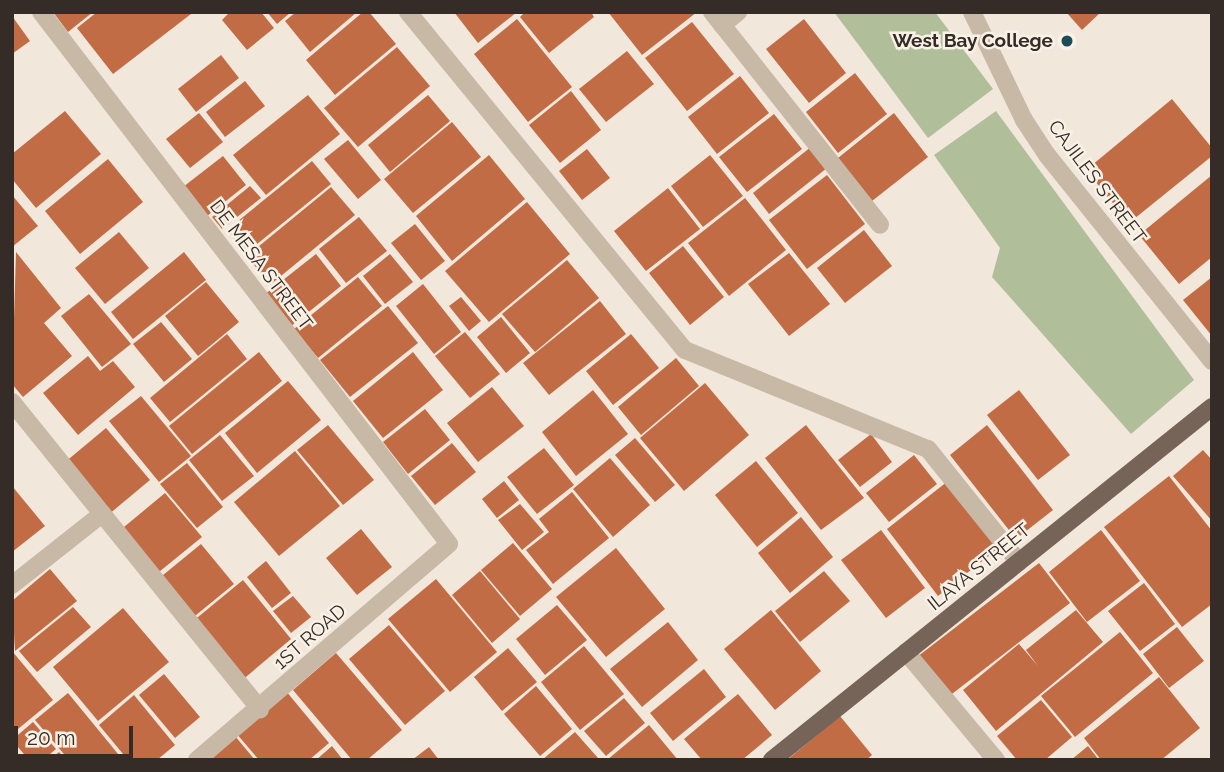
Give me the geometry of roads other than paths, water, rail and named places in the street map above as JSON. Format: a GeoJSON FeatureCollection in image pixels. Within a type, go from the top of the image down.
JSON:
{"type":"FeatureCollection","features":[{"type":"Feature","properties":{"kind":"main road","name":"ILAYA STREET"},"geometry":{"type":"LineString","coordinates":[[775,759],[1212,407]]}},
{"type":"Feature","properties":{"kind":"street","name":"DE MESA STREET"},"geometry":{"type":"LineString","coordinates":[[41,12],[449,544]]}},
{"type":"Feature","properties":{"kind":"street"},"geometry":{"type":"LineString","coordinates":[[408,12],[685,350],[928,449],[1019,562]]}},
{"type":"Feature","properties":{"kind":"street"},"geometry":{"type":"LineString","coordinates":[[738,12],[717,19],[880,225]]}},
{"type":"Feature","properties":{"kind":"street","name":"CAJILES STREET"},"geometry":{"type":"LineString","coordinates":[[972,12],[1024,120],[1047,155],[1212,361]]}},
{"type":"Feature","properties":{"kind":"street"},"geometry":{"type":"LineString","coordinates":[[12,402],[260,709]]}},
{"type":"Feature","properties":{"kind":"street"},"geometry":{"type":"LineString","coordinates":[[12,585],[102,514]]}},
{"type":"Feature","properties":{"kind":"street","name":"1ST ROAD"},"geometry":{"type":"LineString","coordinates":[[197,760],[260,709],[449,544]]}},
{"type":"Feature","properties":{"kind":"street"},"geometry":{"type":"LineString","coordinates":[[906,652],[996,760]]}},
{"type":"Feature","properties":{"kind":"place","name":"West Bay College"},"geometry":{"type":"Point","coordinates":[1067,41]}}]}
